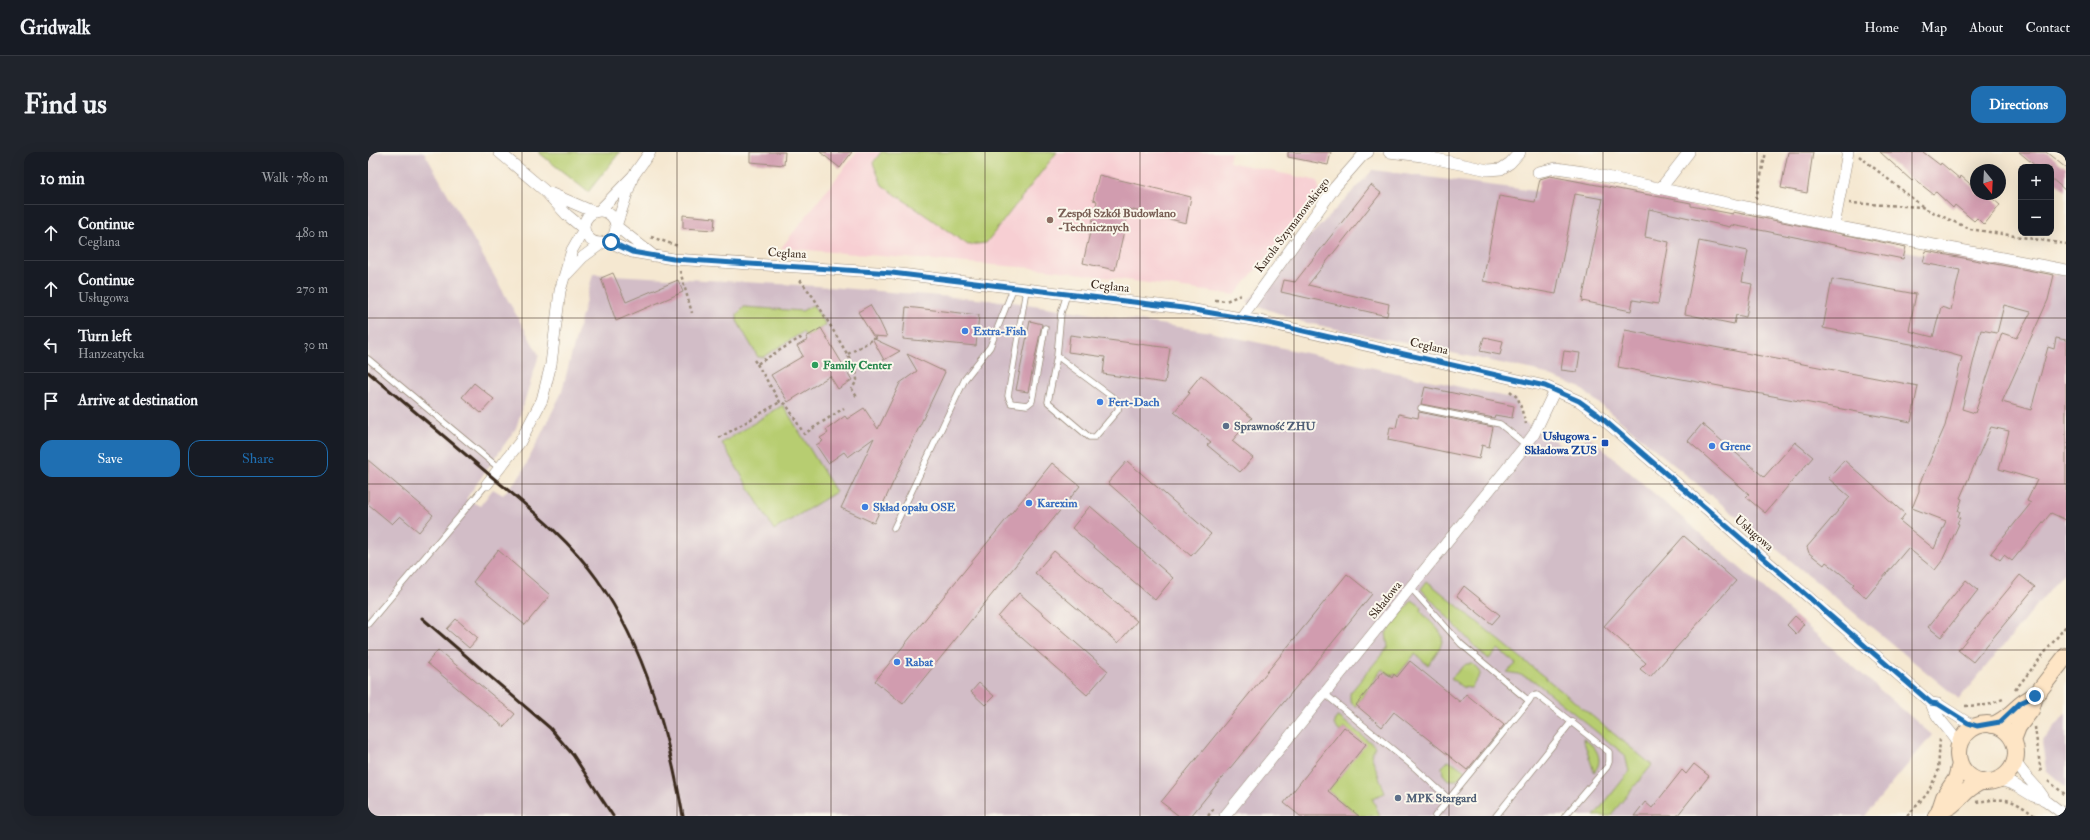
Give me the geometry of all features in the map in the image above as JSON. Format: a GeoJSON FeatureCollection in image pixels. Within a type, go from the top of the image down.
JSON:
{"type":"FeatureCollection","features":[{"type":"Feature","properties":{"kind":"street"},"geometry":{"type":"LineString","coordinates":[[499,152],[544,190],[567,215],[584,229],[588,238],[598,243],[605,242]]}},
{"type":"Feature","properties":{"kind":"street"},"geometry":{"type":"LineString","coordinates":[[487,484],[500,469],[527,431],[545,391],[553,353],[558,301],[572,250],[584,229],[586,219],[597,212],[632,176],[650,152]]}},
{"type":"Feature","properties":{"kind":"street","name":"Karola Szymanowskiego"},"geometry":{"type":"LineString","coordinates":[[1241,318],[1336,187],[1363,155],[1368,152]]}},
{"type":"Feature","properties":{"kind":"street"},"geometry":{"type":"LineString","coordinates":[[1389,152],[1422,156],[1488,170],[1501,169],[1510,163],[1520,152]]}},
{"type":"Feature","properties":{"kind":"street"},"geometry":{"type":"LineString","coordinates":[[1661,188],[1689,152]]}},
{"type":"Feature","properties":{"kind":"street"},"geometry":{"type":"LineString","coordinates":[[1834,226],[1848,152]]}},
{"type":"Feature","properties":{"kind":"street"},"geometry":{"type":"LineString","coordinates":[[1538,172],[1556,168],[1661,188],[1834,226],[2066,270]]}},
{"type":"Feature","properties":{"kind":"street"},"geometry":{"type":"LineString","coordinates":[[565,276],[583,257],[605,242],[615,232],[632,176]]}},
{"type":"Feature","properties":{"kind":"street"},"geometry":{"type":"LineString","coordinates":[[544,190],[574,205],[610,215],[616,226],[654,256]]}},
{"type":"Feature","properties":{"kind":"street","name":"Ceglana"},"geometry":{"type":"LineString","coordinates":[[605,242],[632,252],[690,261],[892,273],[1013,289],[1176,307],[1241,318],[1507,377],[1545,386],[1554,392]]}},
{"type":"Feature","properties":{"kind":"street","name":"Składowa"},"geometry":{"type":"LineString","coordinates":[[1225,816],[1526,445],[1534,434],[1554,392]]}},
{"type":"Feature","properties":{"kind":"street","name":"Usługowa"},"geometry":{"type":"LineString","coordinates":[[1554,392],[1579,401],[1597,414],[1931,703],[1936,715],[1953,733],[1959,746]]}},
{"type":"Feature","properties":{"kind":"street"},"geometry":{"type":"LineString","coordinates":[[2013,740],[2018,727],[2031,710],[2035,696],[2066,656]]}},
{"type":"Feature","properties":{"kind":"street"},"geometry":{"type":"LineString","coordinates":[[1954,794],[1960,764],[1959,746],[1963,737],[1969,730],[2005,719],[2020,703],[2035,696]]}},
{"type":"Feature","properties":{"kind":"street","name":"Usługowa"},"geometry":{"type":"LineString","coordinates":[[1931,703],[1938,704],[1968,723],[1984,725]]}},
{"type":"Feature","properties":{"kind":"street"},"geometry":{"type":"LineString","coordinates":[[1984,725],[2004,730],[2013,740],[2015,746],[2015,760],[2022,772],[2034,784],[2045,800]]}},
{"type":"Feature","properties":{"kind":"street"},"geometry":{"type":"LineString","coordinates":[[1938,814],[1944,797],[2006,775],[2015,760]]}},
{"type":"Feature","properties":{"kind":"street"},"geometry":{"type":"LineString","coordinates":[[1960,764],[1970,776],[2015,785],[2027,793],[2045,800],[2066,816]]}},
{"type":"Feature","properties":{"kind":"lane"},"geometry":{"type":"LineString","coordinates":[[894,528],[964,379],[990,347],[1013,289]]}},
{"type":"Feature","properties":{"kind":"lane"},"geometry":{"type":"LineString","coordinates":[[1026,290],[1008,396],[1012,403],[1027,405],[1032,401],[1045,328]]}},
{"type":"Feature","properties":{"kind":"lane"},"geometry":{"type":"LineString","coordinates":[[1056,356],[1119,402],[1118,410],[1095,436],[1089,437],[1048,402],[1056,356],[1061,313],[1067,294]]}},
{"type":"Feature","properties":{"kind":"lane"},"geometry":{"type":"LineString","coordinates":[[368,359],[500,469]]}},
{"type":"Feature","properties":{"kind":"lane"},"geometry":{"type":"LineString","coordinates":[[1420,408],[1500,424],[1526,445]]}},
{"type":"Feature","properties":{"kind":"lane"},"geometry":{"type":"LineString","coordinates":[[368,624],[487,484]]}},
{"type":"Feature","properties":{"kind":"lane"},"geometry":{"type":"LineString","coordinates":[[1411,588],[1461,644],[1529,701]]}},
{"type":"Feature","properties":{"kind":"lane"},"geometry":{"type":"LineString","coordinates":[[1325,694],[1414,767],[1449,799]]}},
{"type":"Feature","properties":{"kind":"lane"},"geometry":{"type":"LineString","coordinates":[[1435,816],[1532,696],[1541,697],[1607,749],[1610,756],[1607,767],[1565,816]]}},
{"type":"Feature","properties":{"kind":"lane"},"geometry":{"type":"LineString","coordinates":[[1496,816],[1572,721]]}},
{"type":"Feature","properties":{"kind":"path"},"geometry":{"type":"LineString","coordinates":[[1756,199],[1766,152]]}},
{"type":"Feature","properties":{"kind":"path"},"geometry":{"type":"LineString","coordinates":[[1854,152],[1922,207],[1970,229],[2066,244]]}},
{"type":"Feature","properties":{"kind":"path"},"geometry":{"type":"LineString","coordinates":[[1748,198],[1764,201]]}},
{"type":"Feature","properties":{"kind":"path"},"geometry":{"type":"LineString","coordinates":[[1838,202],[1922,207]]}},
{"type":"Feature","properties":{"kind":"path"},"geometry":{"type":"LineString","coordinates":[[650,237],[678,246],[684,250]]}},
{"type":"Feature","properties":{"kind":"path"},"geometry":{"type":"LineString","coordinates":[[673,269],[684,270]]}},
{"type":"Feature","properties":{"kind":"path"},"geometry":{"type":"LineString","coordinates":[[679,270],[692,313]]}},
{"type":"Feature","properties":{"kind":"path"},"geometry":{"type":"LineString","coordinates":[[797,278],[804,283],[848,354],[858,373],[855,386],[852,389],[857,397]]}},
{"type":"Feature","properties":{"kind":"path"},"geometry":{"type":"LineString","coordinates":[[848,354],[879,336]]}},
{"type":"Feature","properties":{"kind":"path"},"geometry":{"type":"LineString","coordinates":[[757,364],[800,338],[803,342]]}},
{"type":"Feature","properties":{"kind":"path"},"geometry":{"type":"LineString","coordinates":[[754,360],[780,402],[786,404],[804,434],[844,408]]}},
{"type":"Feature","properties":{"kind":"path"},"geometry":{"type":"LineString","coordinates":[[1507,377],[1505,386],[1518,398],[1527,427]]}},
{"type":"Feature","properties":{"kind":"path"},"geometry":{"type":"LineString","coordinates":[[719,438],[780,402]]}},
{"type":"Feature","properties":{"kind":"path"},"geometry":{"type":"LineString","coordinates":[[759,414],[761,419]]}},
{"type":"Feature","properties":{"kind":"path"},"geometry":{"type":"LineString","coordinates":[[2034,721],[2041,775],[2034,784]]}},
{"type":"Feature","properties":{"kind":"path"},"geometry":{"type":"LineString","coordinates":[[1935,779],[1967,804],[2002,798],[2018,804],[2035,816]]}},
{"type":"Feature","properties":{"kind":"path"},"geometry":{"type":"LineString","coordinates":[[2047,780],[2066,795]]}},
{"type":"Feature","properties":{"kind":"path"},"geometry":{"type":"LineString","coordinates":[[2018,804],[2027,793]]}},
{"type":"Feature","properties":{"kind":"shaded area"},"geometry":{"type":"Polygon","coordinates":[[[368,152],[424,152],[539,355],[516,428],[466,499],[480,506],[493,489],[503,495],[522,473],[561,394],[593,274],[816,286],[1013,302],[1205,331],[1515,399],[1523,421],[1556,441],[1572,454],[1588,436],[1932,735],[1865,816],[368,816],[368,152]]]}},
{"type":"Feature","properties":{"kind":"shaded area","name":"Zespół Szkół Budowlano -Technicznych"},"geometry":{"type":"Polygon","coordinates":[[[857,152],[1231,152],[1229,162],[1318,181],[1319,192],[1235,295],[1046,269],[781,248],[857,152]]]}},
{"type":"Feature","properties":{"kind":"shaded area"},"geometry":{"type":"Polygon","coordinates":[[[1373,170],[1736,217],[2050,280],[2066,265],[2066,570],[1959,699],[1579,387],[1534,370],[1303,322],[1247,302],[1373,170]]]}},
{"type":"Feature","properties":{"kind":"shaded area"},"geometry":{"type":"Polygon","coordinates":[[[2066,713],[2066,787],[2046,770],[2042,742],[2066,713]]]}},
{"type":"Feature","properties":{"kind":"green space"},"geometry":{"type":"Polygon","coordinates":[[[538,152],[620,152],[588,192],[538,152]]]}},
{"type":"Feature","properties":{"kind":"green space"},"geometry":{"type":"Polygon","coordinates":[[[881,152],[1057,152],[986,243],[968,245],[882,185],[873,163],[881,152]]]}},
{"type":"Feature","properties":{"kind":"green space"},"geometry":{"type":"Polygon","coordinates":[[[813,305],[826,325],[806,337],[803,332],[763,357],[758,357],[737,321],[737,314],[744,307],[802,311],[813,305]]]}},
{"type":"Feature","properties":{"kind":"green space"},"geometry":{"type":"Polygon","coordinates":[[[783,405],[836,492],[774,530],[722,443],[783,405]]]}},
{"type":"Feature","properties":{"kind":"green space"},"geometry":{"type":"Polygon","coordinates":[[[1427,581],[1652,765],[1610,816],[1594,816],[1629,772],[1625,755],[1533,680],[1518,674],[1507,672],[1516,664],[1498,649],[1489,659],[1481,653],[1421,589],[1427,581]]]}},
{"type":"Feature","properties":{"kind":"green space"},"geometry":{"type":"Polygon","coordinates":[[[1412,600],[1422,607],[1420,610],[1442,635],[1442,640],[1436,654],[1428,665],[1415,654],[1397,676],[1394,674],[1392,676],[1382,669],[1355,707],[1350,701],[1350,693],[1388,647],[1386,633],[1412,600]]]}},
{"type":"Feature","properties":{"kind":"green space"},"geometry":{"type":"Polygon","coordinates":[[[1466,664],[1473,664],[1480,671],[1480,675],[1471,688],[1462,687],[1451,678],[1466,664]]]}},
{"type":"Feature","properties":{"kind":"green space"},"geometry":{"type":"Polygon","coordinates":[[[1337,717],[1339,717],[1375,746],[1371,755],[1385,793],[1372,798],[1380,816],[1359,816],[1328,791],[1365,744],[1344,727],[1340,732],[1334,725],[1337,717]]]}},
{"type":"Feature","properties":{"kind":"green space"},"geometry":{"type":"Polygon","coordinates":[[[1583,739],[1592,745],[1598,753],[1599,763],[1594,772],[1583,739]]]}},
{"type":"Feature","properties":{"kind":"green space"},"geometry":{"type":"Polygon","coordinates":[[[1448,761],[1454,763],[1465,771],[1457,780],[1448,780],[1443,774],[1442,767],[1448,761]]]}},
{"type":"Feature","properties":{"kind":"building"},"geometry":{"type":"Polygon","coordinates":[[[750,152],[785,152],[784,165],[750,162],[750,152]]]}},
{"type":"Feature","properties":{"kind":"building"},"geometry":{"type":"Polygon","coordinates":[[[820,152],[852,152],[840,168],[820,152]]]}},
{"type":"Feature","properties":{"kind":"building"},"geometry":{"type":"Polygon","coordinates":[[[1288,152],[1331,152],[1328,165],[1288,157],[1288,152]]]}},
{"type":"Feature","properties":{"kind":"building"},"geometry":{"type":"Polygon","coordinates":[[[1788,152],[1813,152],[1807,193],[1781,188],[1788,152]]]}},
{"type":"Feature","properties":{"kind":"building"},"geometry":{"type":"Polygon","coordinates":[[[1880,152],[1923,152],[1940,165],[1941,163],[1960,179],[1961,176],[1970,184],[1970,200],[1994,200],[2000,205],[1984,225],[1977,218],[1974,221],[1955,205],[1953,208],[1936,192],[1933,194],[1914,179],[1912,181],[1880,152]]]}},
{"type":"Feature","properties":{"kind":"building"},"geometry":{"type":"Polygon","coordinates":[[[2019,152],[2046,152],[2066,168],[2066,191],[2054,181],[2054,164],[2033,164],[2019,152]]]}},
{"type":"Feature","properties":{"kind":"building"},"geometry":{"type":"Polygon","coordinates":[[[1099,175],[1191,197],[1186,223],[1129,209],[1115,270],[1083,263],[1097,201],[1093,200],[1099,175]]]}},
{"type":"Feature","properties":{"kind":"building"},"geometry":{"type":"Polygon","coordinates":[[[1550,176],[1691,203],[1691,206],[1733,214],[1733,212],[1906,247],[1903,259],[1765,231],[1731,225],[1730,227],[1649,209],[1645,237],[1669,242],[1658,304],[1633,300],[1631,311],[1582,301],[1603,199],[1575,194],[1556,294],[1483,281],[1499,196],[1535,202],[1540,179],[1550,176]]]}},
{"type":"Feature","properties":{"kind":"building"},"geometry":{"type":"Polygon","coordinates":[[[1371,185],[1381,193],[1308,285],[1389,304],[1387,316],[1281,292],[1284,280],[1295,282],[1371,185]]]}},
{"type":"Feature","properties":{"kind":"building"},"geometry":{"type":"Polygon","coordinates":[[[683,215],[715,218],[714,230],[683,228],[683,215]]]}},
{"type":"Feature","properties":{"kind":"building"},"geometry":{"type":"Polygon","coordinates":[[[1699,241],[1748,251],[1742,282],[1752,284],[1746,317],[1736,315],[1734,324],[1685,314],[1699,241]]]}},
{"type":"Feature","properties":{"kind":"building"},"geometry":{"type":"Polygon","coordinates":[[[1926,251],[2054,275],[2048,300],[2002,402],[2031,410],[2048,347],[2054,349],[2056,338],[2066,340],[2066,520],[2051,513],[2012,561],[2004,555],[2000,560],[1991,553],[2031,503],[2027,501],[2037,480],[1999,469],[2009,431],[1991,427],[1960,498],[1962,499],[1958,511],[1960,511],[1958,517],[1960,518],[1957,523],[1959,524],[1942,561],[1935,570],[1908,548],[1866,598],[1852,586],[1854,584],[1826,562],[1824,565],[1809,553],[1807,547],[1850,497],[1828,478],[1844,460],[1905,514],[1900,521],[1934,549],[1946,521],[1912,508],[1919,491],[1919,485],[1945,426],[1962,357],[1922,346],[1823,328],[1832,279],[1916,294],[1909,331],[1933,337],[1941,307],[1951,310],[1960,270],[1923,263],[1926,251]],[[2004,305],[1997,333],[1981,330],[1962,409],[1975,413],[2002,333],[2017,338],[2031,312],[2004,305]]]}},
{"type":"Feature","properties":{"kind":"building"},"geometry":{"type":"Polygon","coordinates":[[[613,273],[626,302],[678,280],[683,292],[616,321],[601,278],[613,273]]]}},
{"type":"Feature","properties":{"kind":"building"},"geometry":{"type":"Polygon","coordinates":[[[870,305],[887,337],[873,336],[858,312],[870,305]]]}},
{"type":"Feature","properties":{"kind":"building"},"geometry":{"type":"Polygon","coordinates":[[[906,307],[979,315],[976,346],[903,339],[906,307]]]}},
{"type":"Feature","properties":{"kind":"building"},"geometry":{"type":"Polygon","coordinates":[[[1030,321],[1042,324],[1028,392],[1016,390],[1030,321]]]}},
{"type":"Feature","properties":{"kind":"building","name":"Family Center"},"geometry":{"type":"Polygon","coordinates":[[[821,328],[852,380],[838,389],[830,376],[788,402],[771,375],[803,356],[797,346],[808,340],[806,337],[821,328]]]}},
{"type":"Feature","properties":{"kind":"building"},"geometry":{"type":"Polygon","coordinates":[[[1625,330],[1918,386],[1911,422],[1618,367],[1625,330]]]}},
{"type":"Feature","properties":{"kind":"building"},"geometry":{"type":"Polygon","coordinates":[[[1070,335],[1170,348],[1165,383],[1103,374],[1105,357],[1068,352],[1070,335]]]}},
{"type":"Feature","properties":{"kind":"building"},"geometry":{"type":"Polygon","coordinates":[[[1484,337],[1503,341],[1500,355],[1480,351],[1484,337]]]}},
{"type":"Feature","properties":{"kind":"building"},"geometry":{"type":"Polygon","coordinates":[[[872,338],[900,351],[884,360],[872,338]]]}},
{"type":"Feature","properties":{"kind":"building"},"geometry":{"type":"Polygon","coordinates":[[[1564,351],[1580,353],[1577,372],[1561,370],[1564,351]]]}},
{"type":"Feature","properties":{"kind":"building"},"geometry":{"type":"Polygon","coordinates":[[[907,354],[945,372],[874,523],[841,508],[874,438],[848,457],[844,452],[828,463],[816,445],[823,441],[820,438],[828,433],[826,430],[845,416],[847,419],[864,408],[878,429],[900,383],[917,371],[907,354]]]}},
{"type":"Feature","properties":{"kind":"building"},"geometry":{"type":"Polygon","coordinates":[[[1201,375],[1252,418],[1232,441],[1253,458],[1240,472],[1207,445],[1211,442],[1174,412],[1190,393],[1188,391],[1201,375]]]}},
{"type":"Feature","properties":{"kind":"building"},"geometry":{"type":"Polygon","coordinates":[[[474,383],[494,399],[481,413],[462,397],[474,383]]]}},
{"type":"Feature","properties":{"kind":"building"},"geometry":{"type":"Polygon","coordinates":[[[1425,387],[1514,406],[1512,418],[1495,415],[1494,418],[1421,404],[1425,387]]]}},
{"type":"Feature","properties":{"kind":"building"},"geometry":{"type":"Polygon","coordinates":[[[1419,412],[1493,427],[1489,447],[1482,445],[1479,459],[1388,440],[1390,427],[1396,428],[1399,414],[1418,418],[1419,412]]]}},
{"type":"Feature","properties":{"kind":"building"},"geometry":{"type":"Polygon","coordinates":[[[1702,424],[1764,477],[1795,442],[1813,457],[1765,513],[1746,497],[1749,494],[1688,441],[1702,424]]]}},
{"type":"Feature","properties":{"kind":"building"},"geometry":{"type":"Polygon","coordinates":[[[368,460],[433,515],[419,532],[400,516],[392,524],[368,504],[368,460]]]}},
{"type":"Feature","properties":{"kind":"building"},"geometry":{"type":"Polygon","coordinates":[[[1127,461],[1211,534],[1191,556],[1108,483],[1127,461]]]}},
{"type":"Feature","properties":{"kind":"building"},"geometry":{"type":"Polygon","coordinates":[[[1052,463],[1080,486],[903,704],[875,681],[1052,463]]]}},
{"type":"Feature","properties":{"kind":"building"},"geometry":{"type":"Polygon","coordinates":[[[1090,506],[1173,578],[1155,600],[1072,528],[1090,506]]]}},
{"type":"Feature","properties":{"kind":"building"},"geometry":{"type":"Polygon","coordinates":[[[1684,536],[1736,581],[1650,677],[1640,669],[1646,663],[1604,626],[1684,536]]]}},
{"type":"Feature","properties":{"kind":"building"},"geometry":{"type":"Polygon","coordinates":[[[498,550],[550,595],[525,625],[473,582],[498,550]]]}},
{"type":"Feature","properties":{"kind":"building"},"geometry":{"type":"Polygon","coordinates":[[[1054,551],[1137,621],[1118,643],[1035,573],[1054,551]]]}},
{"type":"Feature","properties":{"kind":"building"},"geometry":{"type":"Polygon","coordinates":[[[1347,574],[1372,594],[1191,816],[1179,816],[1161,802],[1347,574]]]}},
{"type":"Feature","properties":{"kind":"building"},"geometry":{"type":"Polygon","coordinates":[[[2020,575],[2035,587],[1973,662],[1958,650],[2020,575]]]}},
{"type":"Feature","properties":{"kind":"building"},"geometry":{"type":"Polygon","coordinates":[[[1966,580],[1978,590],[1941,637],[1928,627],[1966,580]]]}},
{"type":"Feature","properties":{"kind":"building"},"geometry":{"type":"Polygon","coordinates":[[[1464,586],[1500,615],[1492,624],[1457,596],[1464,586]]]}},
{"type":"Feature","properties":{"kind":"building"},"geometry":{"type":"Polygon","coordinates":[[[1019,593],[1108,671],[1087,695],[998,617],[1019,593]]]}},
{"type":"Feature","properties":{"kind":"building"},"geometry":{"type":"Polygon","coordinates":[[[1795,616],[1804,624],[1796,634],[1787,625],[1795,616]]]}},
{"type":"Feature","properties":{"kind":"building"},"geometry":{"type":"Polygon","coordinates":[[[456,619],[478,638],[469,648],[447,629],[456,619]]]}},
{"type":"Feature","properties":{"kind":"building"},"geometry":{"type":"Polygon","coordinates":[[[438,650],[515,714],[504,727],[427,663],[438,650]]]}},
{"type":"Feature","properties":{"kind":"building"},"geometry":{"type":"Polygon","coordinates":[[[1410,661],[1460,702],[1466,694],[1504,725],[1467,770],[1394,712],[1382,727],[1356,705],[1383,671],[1392,678],[1394,674],[1397,677],[1410,661]]]}},
{"type":"Feature","properties":{"kind":"building"},"geometry":{"type":"Polygon","coordinates":[[[979,683],[994,696],[985,705],[971,692],[979,683]]]}},
{"type":"Feature","properties":{"kind":"building"},"geometry":{"type":"Polygon","coordinates":[[[1344,727],[1366,744],[1328,791],[1359,816],[1300,816],[1284,803],[1344,727]]]}},
{"type":"Feature","properties":{"kind":"building"},"geometry":{"type":"Polygon","coordinates":[[[1694,764],[1709,776],[1677,816],[1634,816],[1645,802],[1652,808],[1682,770],[1686,774],[1694,764]]]}},
{"type":"Feature","properties":{"kind":"railway"},"geometry":{"type":"LineString","coordinates":[[368,372],[547,524],[574,550],[597,579],[629,634],[653,693],[670,754],[683,816]]}},
{"type":"Feature","properties":{"kind":"railway"},"geometry":{"type":"LineString","coordinates":[[422,618],[550,728],[573,755],[613,816]]}},
{"type":"Feature","properties":{"kind":"place","name":"Zespół Szkół Budowlano -Technicznych"},"geometry":{"type":"Point","coordinates":[1050,220]}},
{"type":"Feature","properties":{"kind":"place","name":"Extra-Fish"},"geometry":{"type":"Point","coordinates":[965,331]}},
{"type":"Feature","properties":{"kind":"place","name":"Family Center"},"geometry":{"type":"Point","coordinates":[815,365]}},
{"type":"Feature","properties":{"kind":"place","name":"Fert-Dach"},"geometry":{"type":"Point","coordinates":[1100,402]}},
{"type":"Feature","properties":{"kind":"place","name":"Sprawność ZHU"},"geometry":{"type":"Point","coordinates":[1226,426]}},
{"type":"Feature","properties":{"kind":"place","name":"Usługowa - Składowa ZUS"},"geometry":{"type":"Point","coordinates":[1605,443]}},
{"type":"Feature","properties":{"kind":"place","name":"Grene"},"geometry":{"type":"Point","coordinates":[1712,446]}},
{"type":"Feature","properties":{"kind":"place","name":"Karexim"},"geometry":{"type":"Point","coordinates":[1029,503]}},
{"type":"Feature","properties":{"kind":"place","name":"Skład opału OSE"},"geometry":{"type":"Point","coordinates":[865,507]}},
{"type":"Feature","properties":{"kind":"place","name":"Rabat"},"geometry":{"type":"Point","coordinates":[897,662]}},
{"type":"Feature","properties":{"kind":"place","name":"MPK Stargard"},"geometry":{"type":"Point","coordinates":[1398,798]}},
{"type":"Feature","properties":{"kind":"route"},"geometry":{"type":"LineString","coordinates":[[611,242],[638,254],[662,258],[892,273],[1013,289],[1128,300],[1183,308],[1264,322],[1545,386],[1554,392],[1579,401],[1597,414],[1931,703],[1938,704],[1968,723],[1977,726],[2000,722],[2024,700],[2035,696]]}}]}
